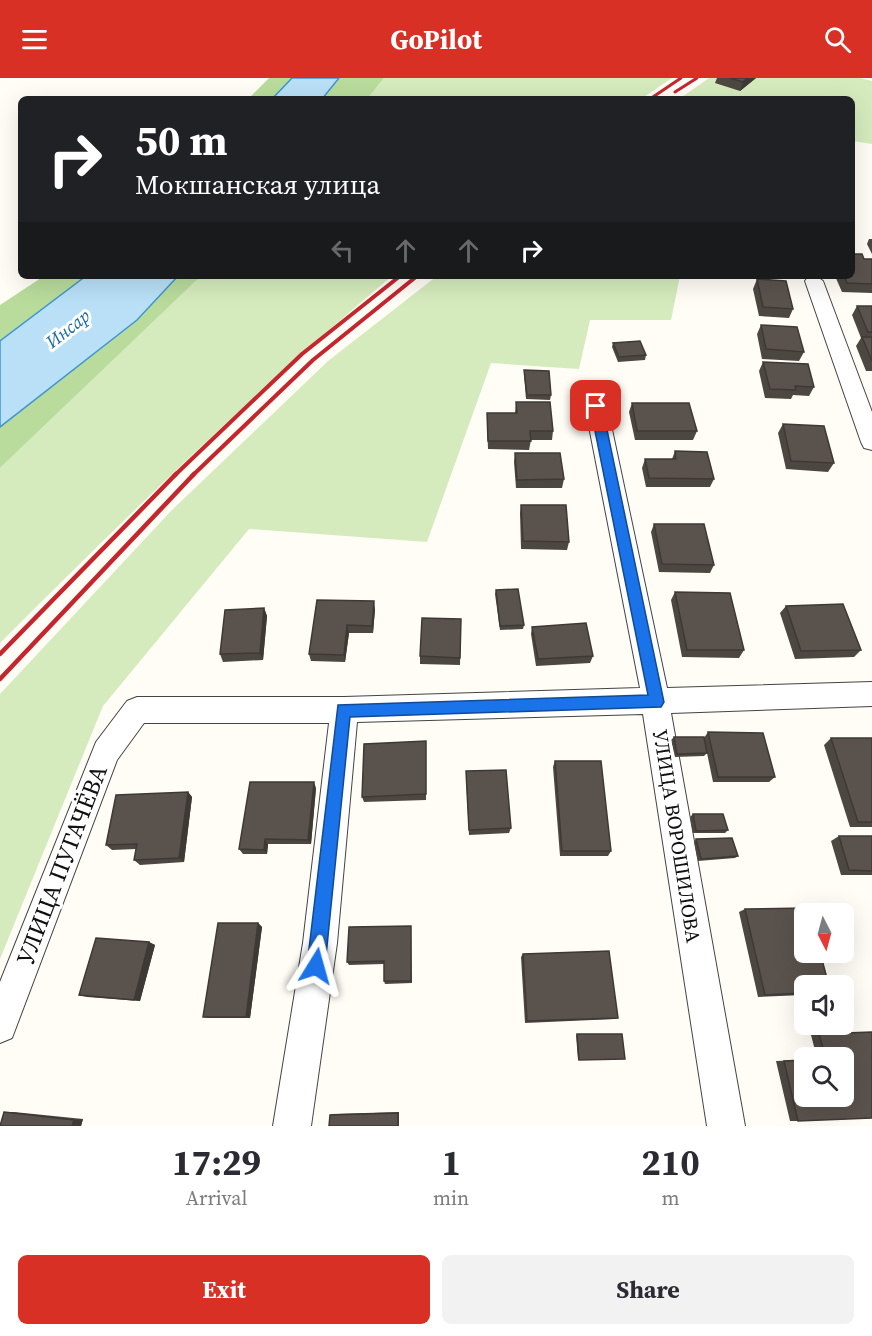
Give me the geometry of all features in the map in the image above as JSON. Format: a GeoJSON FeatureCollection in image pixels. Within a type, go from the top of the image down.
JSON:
{"type":"FeatureCollection","features":[{"type":"Feature","properties":{"kind":"street"},"geometry":{"type":"LineString","coordinates":[[814,282],[872,442]]}},
{"type":"Feature","properties":{"kind":"street","name":"УЛИЦА ВОРОШИЛОВА"},"geometry":{"type":"LineString","coordinates":[[596,406],[656,702],[659,737],[726,1126]]}},
{"type":"Feature","properties":{"kind":"street"},"geometry":{"type":"LineString","coordinates":[[292,1126],[320,943],[344,710],[872,694]]}},
{"type":"Feature","properties":{"kind":"street","name":"УЛИЦА ПУГАЧЁВА"},"geometry":{"type":"LineString","coordinates":[[0,1026],[106,752],[137,710],[344,710]]}},
{"type":"Feature","properties":{"kind":"green space"},"geometry":{"type":"Polygon","coordinates":[[[269,78],[292,78],[275,96],[251,96],[269,78]]]}},
{"type":"Feature","properties":{"kind":"green space"},"geometry":{"type":"Polygon","coordinates":[[[339,78],[384,78],[369,96],[324,96],[339,78]]]}},
{"type":"Feature","properties":{"kind":"green space"},"geometry":{"type":"Polygon","coordinates":[[[384,78],[672,78],[645,96],[369,96],[384,78]]]}},
{"type":"Feature","properties":{"kind":"green space"},"geometry":{"type":"Polygon","coordinates":[[[709,78],[860,78],[872,81],[872,144],[855,141],[855,96],[683,96],[709,78]]]}},
{"type":"Feature","properties":{"kind":"green space"},"geometry":{"type":"Polygon","coordinates":[[[39,279],[82,279],[0,341],[0,305],[39,279]]]}},
{"type":"Feature","properties":{"kind":"green space"},"geometry":{"type":"Polygon","coordinates":[[[175,279],[198,279],[0,468],[0,427],[137,320],[175,279]]]}},
{"type":"Feature","properties":{"kind":"green space"},"geometry":{"type":"Polygon","coordinates":[[[198,279],[389,279],[192,455],[0,643],[0,468],[198,279]]]}},
{"type":"Feature","properties":{"kind":"green space"},"geometry":{"type":"Polygon","coordinates":[[[433,279],[679,279],[671,320],[590,320],[579,369],[491,363],[427,542],[249,529],[103,706],[0,959],[0,694],[171,511],[328,361],[433,279]]]}},
{"type":"Feature","properties":{"kind":"water"},"geometry":{"type":"Polygon","coordinates":[[[292,78],[339,78],[324,96],[275,96],[292,78]]]}},
{"type":"Feature","properties":{"kind":"water","name":"Инсар"},"geometry":{"type":"Polygon","coordinates":[[[82,279],[175,279],[137,320],[0,427],[0,341],[82,279]]]}},
{"type":"Feature","properties":{"kind":"building"},"geometry":{"type":"Polygon","coordinates":[[[730,78],[747,78],[743,82],[730,78]]]}},
{"type":"Feature","properties":{"kind":"building"},"geometry":{"type":"Polygon","coordinates":[[[855,254],[862,254],[864,259],[872,259],[872,284],[847,283],[845,279],[855,279],[855,254]]]}},
{"type":"Feature","properties":{"kind":"building"},"geometry":{"type":"Polygon","coordinates":[[[757,279],[786,281],[793,309],[763,307],[757,279]]]}},
{"type":"Feature","properties":{"kind":"building"},"geometry":{"type":"Polygon","coordinates":[[[857,306],[872,306],[872,332],[868,332],[857,306]]]}},
{"type":"Feature","properties":{"kind":"building"},"geometry":{"type":"Polygon","coordinates":[[[761,325],[797,327],[804,352],[766,349],[761,325]]]}},
{"type":"Feature","properties":{"kind":"building"},"geometry":{"type":"Polygon","coordinates":[[[862,337],[872,337],[872,361],[862,337]]]}},
{"type":"Feature","properties":{"kind":"building"},"geometry":{"type":"Polygon","coordinates":[[[640,341],[646,355],[619,357],[613,343],[640,341]]]}},
{"type":"Feature","properties":{"kind":"building"},"geometry":{"type":"Polygon","coordinates":[[[763,362],[808,364],[814,387],[795,386],[796,390],[770,389],[763,362]]]}},
{"type":"Feature","properties":{"kind":"building"},"geometry":{"type":"Polygon","coordinates":[[[524,370],[549,371],[551,395],[527,395],[524,370]]]}},
{"type":"Feature","properties":{"kind":"building"},"geometry":{"type":"Polygon","coordinates":[[[516,402],[550,402],[553,431],[530,431],[531,441],[488,441],[487,413],[517,413],[516,402]]]}},
{"type":"Feature","properties":{"kind":"building"},"geometry":{"type":"Polygon","coordinates":[[[632,403],[689,403],[697,431],[637,431],[632,403]]]}},
{"type":"Feature","properties":{"kind":"building"},"geometry":{"type":"Polygon","coordinates":[[[783,424],[824,426],[834,463],[791,461],[783,424]]]}},
{"type":"Feature","properties":{"kind":"building"},"geometry":{"type":"Polygon","coordinates":[[[675,451],[707,452],[714,479],[649,478],[645,459],[676,459],[675,451]]]}},
{"type":"Feature","properties":{"kind":"building"},"geometry":{"type":"Polygon","coordinates":[[[515,453],[560,453],[564,479],[517,480],[515,453]]]}},
{"type":"Feature","properties":{"kind":"building"},"geometry":{"type":"Polygon","coordinates":[[[521,505],[566,505],[569,542],[523,541],[521,505]]]}},
{"type":"Feature","properties":{"kind":"building"},"geometry":{"type":"Polygon","coordinates":[[[654,524],[704,524],[714,565],[662,564],[654,524]]]}},
{"type":"Feature","properties":{"kind":"building"},"geometry":{"type":"Polygon","coordinates":[[[518,589],[524,625],[500,626],[496,590],[518,589]]]}},
{"type":"Feature","properties":{"kind":"building"},"geometry":{"type":"Polygon","coordinates":[[[675,592],[730,593],[744,650],[687,650],[675,592]]]}},
{"type":"Feature","properties":{"kind":"building"},"geometry":{"type":"Polygon","coordinates":[[[317,600],[374,601],[372,626],[347,625],[344,655],[309,654],[317,600]]]}},
{"type":"Feature","properties":{"kind":"building"},"geometry":{"type":"Polygon","coordinates":[[[843,604],[861,650],[801,651],[786,606],[843,604]]]}},
{"type":"Feature","properties":{"kind":"building"},"geometry":{"type":"Polygon","coordinates":[[[264,608],[260,653],[220,654],[225,610],[264,608]]]}},
{"type":"Feature","properties":{"kind":"building"},"geometry":{"type":"Polygon","coordinates":[[[422,618],[461,619],[460,658],[420,656],[422,618]]]}},
{"type":"Feature","properties":{"kind":"building"},"geometry":{"type":"Polygon","coordinates":[[[586,623],[593,656],[538,659],[532,627],[586,623]]]}},
{"type":"Feature","properties":{"kind":"building"},"geometry":{"type":"Polygon","coordinates":[[[708,732],[763,733],[775,777],[718,777],[708,732]]]}},
{"type":"Feature","properties":{"kind":"building"},"geometry":{"type":"Polygon","coordinates":[[[674,737],[704,737],[707,753],[677,754],[674,737]]]}},
{"type":"Feature","properties":{"kind":"building"},"geometry":{"type":"Polygon","coordinates":[[[831,738],[872,738],[872,822],[858,822],[831,738]]]}},
{"type":"Feature","properties":{"kind":"building"},"geometry":{"type":"Polygon","coordinates":[[[426,741],[426,794],[362,797],[364,744],[426,741]]]}},
{"type":"Feature","properties":{"kind":"building"},"geometry":{"type":"Polygon","coordinates":[[[555,761],[601,761],[611,851],[562,851],[555,761]]]}},
{"type":"Feature","properties":{"kind":"building"},"geometry":{"type":"Polygon","coordinates":[[[506,770],[511,828],[469,830],[466,771],[506,770]]]}},
{"type":"Feature","properties":{"kind":"building"},"geometry":{"type":"Polygon","coordinates":[[[250,782],[314,782],[308,840],[265,839],[264,850],[239,849],[250,782]]]}},
{"type":"Feature","properties":{"kind":"building"},"geometry":{"type":"Polygon","coordinates":[[[188,792],[179,858],[134,860],[137,844],[106,845],[116,795],[188,792]]]}},
{"type":"Feature","properties":{"kind":"building"},"geometry":{"type":"Polygon","coordinates":[[[693,814],[723,814],[728,830],[696,831],[693,814]]]}},
{"type":"Feature","properties":{"kind":"building"},"geometry":{"type":"Polygon","coordinates":[[[839,836],[872,836],[872,871],[849,870],[839,836]]]}},
{"type":"Feature","properties":{"kind":"building"},"geometry":{"type":"Polygon","coordinates":[[[732,838],[738,856],[701,859],[696,839],[732,838]]]}},
{"type":"Feature","properties":{"kind":"building"},"geometry":{"type":"Polygon","coordinates":[[[794,908],[794,963],[823,963],[826,975],[794,975],[794,994],[765,995],[745,909],[794,908]]]}},
{"type":"Feature","properties":{"kind":"building"},"geometry":{"type":"Polygon","coordinates":[[[218,923],[258,923],[246,1017],[203,1017],[218,923]]]}},
{"type":"Feature","properties":{"kind":"building"},"geometry":{"type":"Polygon","coordinates":[[[411,926],[411,981],[384,981],[384,961],[347,962],[349,927],[411,926]]]}},
{"type":"Feature","properties":{"kind":"building"},"geometry":{"type":"Polygon","coordinates":[[[96,938],[149,942],[134,1000],[79,995],[96,938]]]}},
{"type":"Feature","properties":{"kind":"building"},"geometry":{"type":"Polygon","coordinates":[[[609,951],[618,1018],[527,1021],[523,954],[609,951]]]}},
{"type":"Feature","properties":{"kind":"building"},"geometry":{"type":"Polygon","coordinates":[[[872,1032],[872,1118],[798,1121],[795,1107],[854,1107],[854,1047],[823,1047],[819,1035],[854,1035],[854,1033],[872,1032]]]}},
{"type":"Feature","properties":{"kind":"building"},"geometry":{"type":"Polygon","coordinates":[[[577,1034],[622,1034],[625,1059],[579,1060],[577,1034]]]}},
{"type":"Feature","properties":{"kind":"building"},"geometry":{"type":"Polygon","coordinates":[[[794,1060],[794,1104],[784,1061],[794,1060]]]}},
{"type":"Feature","properties":{"kind":"building"},"geometry":{"type":"Polygon","coordinates":[[[4,1112],[74,1120],[72,1126],[0,1126],[4,1112]]]}},
{"type":"Feature","properties":{"kind":"building"},"geometry":{"type":"Polygon","coordinates":[[[398,1113],[398,1126],[329,1126],[330,1115],[398,1113]]]}},
{"type":"Feature","properties":{"kind":"railway"},"geometry":{"type":"LineString","coordinates":[[654,96],[681,78]]}},
{"type":"Feature","properties":{"kind":"railway"},"geometry":{"type":"LineString","coordinates":[[675,92],[697,78]]}},
{"type":"Feature","properties":{"kind":"railway"},"geometry":{"type":"LineString","coordinates":[[175,475],[302,354],[396,279]]}},
{"type":"Feature","properties":{"kind":"railway"},"geometry":{"type":"LineString","coordinates":[[193,475],[313,360],[413,279]]}},
{"type":"Feature","properties":{"kind":"railway"},"geometry":{"type":"LineString","coordinates":[[0,654],[175,475]]}},
{"type":"Feature","properties":{"kind":"railway"},"geometry":{"type":"LineString","coordinates":[[0,679],[193,475]]}},
{"type":"Feature","properties":{"kind":"route"},"geometry":{"type":"LineString","coordinates":[[316,966],[344,710],[656,702],[596,406]]}}]}
